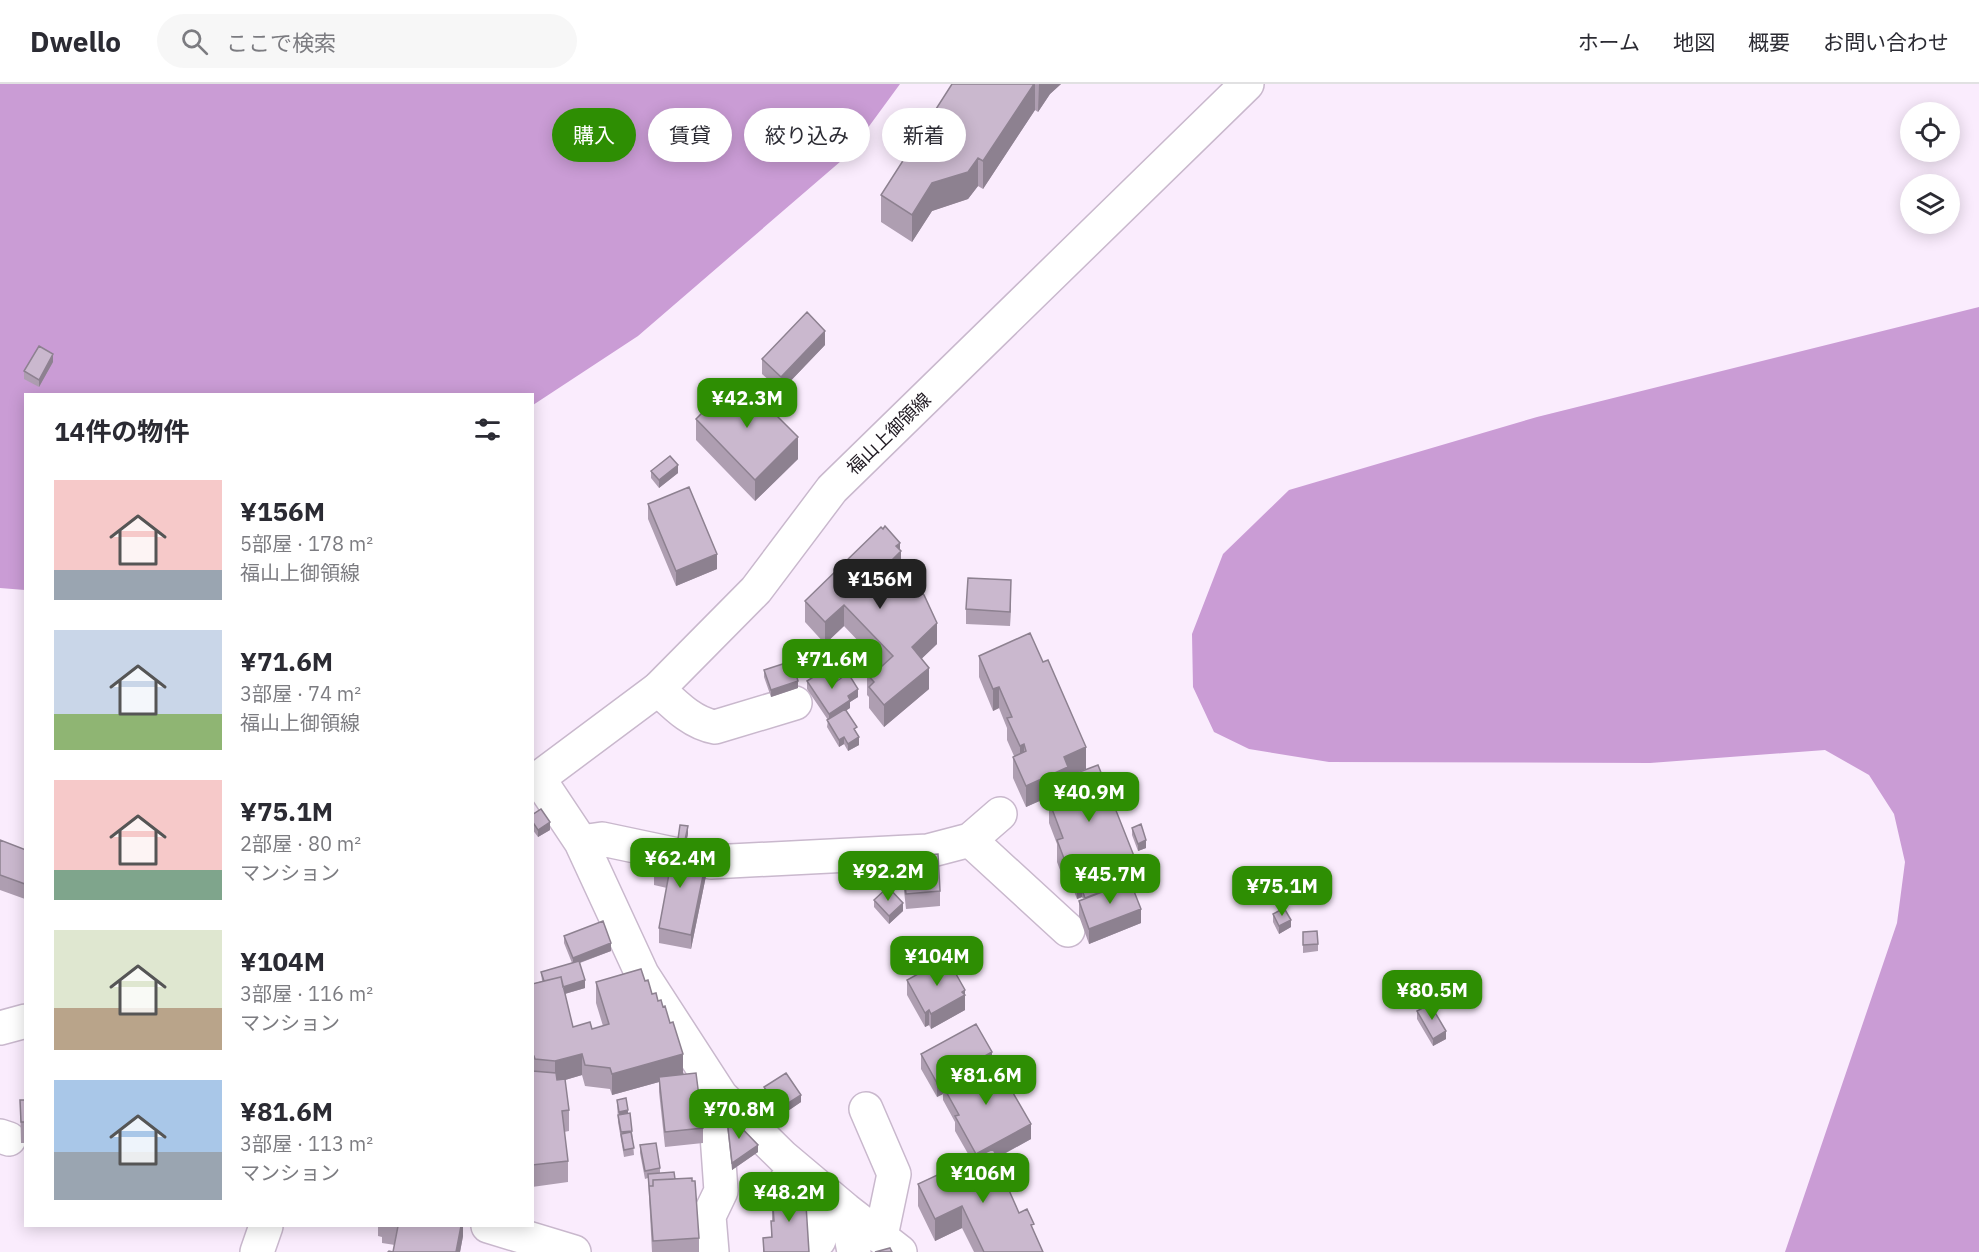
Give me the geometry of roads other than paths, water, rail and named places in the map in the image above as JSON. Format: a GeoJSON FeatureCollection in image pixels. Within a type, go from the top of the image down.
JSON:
{"type":"FeatureCollection","features":[{"type":"Feature","properties":{"kind":"street","name":"福山上御領線"},"geometry":{"type":"LineString","coordinates":[[536,781],[658,689],[756,590],[832,489],[1242,85]]}},
{"type":"Feature","properties":{"kind":"street"},"geometry":{"type":"LineString","coordinates":[[658,689],[702,725],[715,728],[795,703]]}},
{"type":"Feature","properties":{"kind":"street"},"geometry":{"type":"LineString","coordinates":[[536,781],[581,842],[642,974],[722,1096],[783,1157],[846,1210],[878,1247]]}},
{"type":"Feature","properties":{"kind":"street"},"geometry":{"type":"LineString","coordinates":[[581,842],[602,839],[711,862],[928,851],[970,840],[1000,814]]}},
{"type":"Feature","properties":{"kind":"street"},"geometry":{"type":"LineString","coordinates":[[970,840],[1068,930]]}},
{"type":"Feature","properties":{"kind":"street"},"geometry":{"type":"LineString","coordinates":[[712,1252],[710,1216],[721,1191],[715,1106],[722,1096]]}},
{"type":"Feature","properties":{"kind":"street"},"geometry":{"type":"LineString","coordinates":[[866,1108],[894,1173],[878,1247]]}},
{"type":"Feature","properties":{"kind":"street"},"geometry":{"type":"LineString","coordinates":[[783,1157],[780,1168],[784,1179],[809,1203],[815,1216],[819,1240]]}},
{"type":"Feature","properties":{"kind":"street"},"geometry":{"type":"LineString","coordinates":[[257,1252],[266,1227]]}},
{"type":"Feature","properties":{"kind":"street"},"geometry":{"type":"LineString","coordinates":[[491,1227],[574,1252]]}}]}
